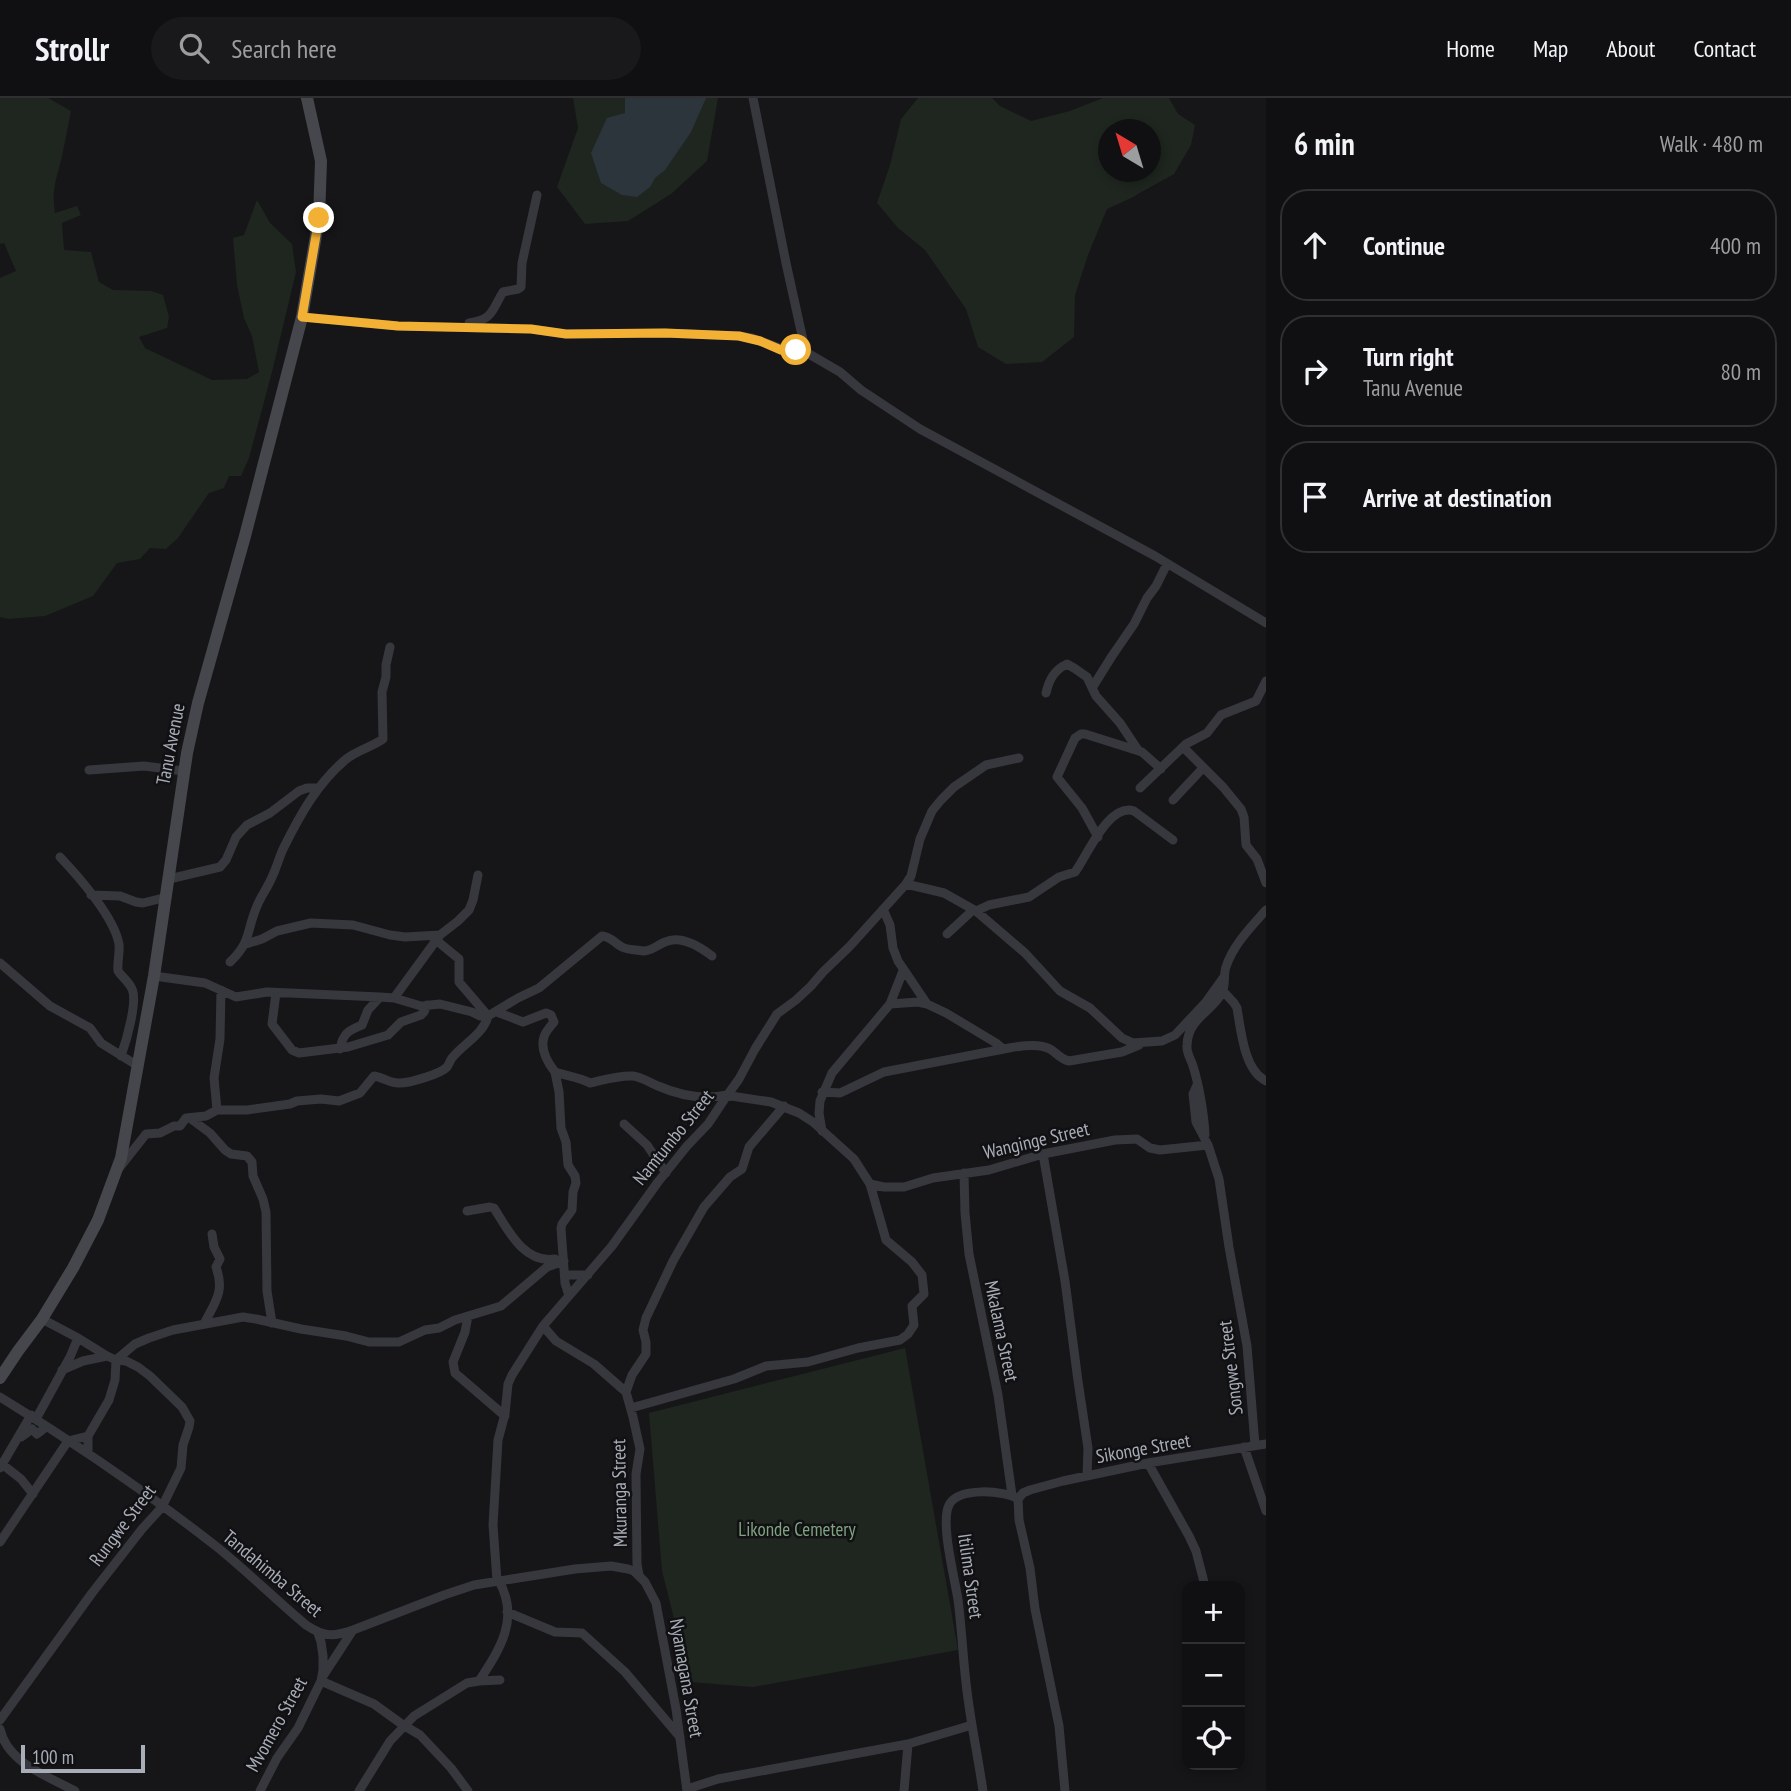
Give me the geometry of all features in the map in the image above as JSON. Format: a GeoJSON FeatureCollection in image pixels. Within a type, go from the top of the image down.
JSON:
{"type":"FeatureCollection","features":[{"type":"Feature","properties":{"kind":"street","name":"Tanu Avenue"},"geometry":{"type":"LineString","coordinates":[[0,1378],[42,1319],[73,1268],[98,1220],[121,1158],[167,897],[184,771],[198,703],[302,317],[319,218],[321,160],[307,98]]}},
{"type":"Feature","properties":{"kind":"street"},"geometry":{"type":"LineString","coordinates":[[753,98],[786,263],[805,349],[809,354],[840,372],[860,390],[920,429],[1077,513],[1266,623]]}},
{"type":"Feature","properties":{"kind":"street"},"geometry":{"type":"LineString","coordinates":[[457,327],[486,319],[492,314],[503,292],[521,287],[522,263],[537,195]]}},
{"type":"Feature","properties":{"kind":"street"},"geometry":{"type":"LineString","coordinates":[[302,317],[375,324],[531,329],[566,334],[665,333],[739,336],[785,351],[805,349]]}},
{"type":"Feature","properties":{"kind":"street"},"geometry":{"type":"LineString","coordinates":[[1092,688],[1135,624],[1167,564]]}},
{"type":"Feature","properties":{"kind":"street"},"geometry":{"type":"LineString","coordinates":[[230,962],[246,944],[258,904],[301,814],[317,788],[354,753],[383,739],[382,692],[390,647]]}},
{"type":"Feature","properties":{"kind":"street"},"geometry":{"type":"LineString","coordinates":[[1046,693],[1052,676],[1058,670],[1067,664],[1074,668],[1087,677],[1096,696],[1120,723],[1138,750]]}},
{"type":"Feature","properties":{"kind":"street"},"geometry":{"type":"LineString","coordinates":[[1140,788],[1183,747],[1204,735],[1222,716],[1256,701],[1266,681]]}},
{"type":"Feature","properties":{"kind":"street"},"geometry":{"type":"LineString","coordinates":[[1098,837],[1082,808],[1057,779],[1075,737],[1081,734],[1138,750],[1161,769]]}},
{"type":"Feature","properties":{"kind":"street"},"geometry":{"type":"LineString","coordinates":[[1183,747],[1223,787],[1241,810],[1246,845],[1257,859],[1266,883]]}},
{"type":"Feature","properties":{"kind":"street"},"geometry":{"type":"LineString","coordinates":[[555,1072],[590,1083],[637,1077],[695,1098],[727,1096],[777,1014],[811,986],[906,884],[911,876],[920,839],[932,811],[941,800],[954,787],[986,765],[1020,758]]}},
{"type":"Feature","properties":{"kind":"street"},"geometry":{"type":"LineString","coordinates":[[89,770],[144,766],[184,771]]}},
{"type":"Feature","properties":{"kind":"street"},"geometry":{"type":"LineString","coordinates":[[1172,800],[1203,768]]}},
{"type":"Feature","properties":{"kind":"street"},"geometry":{"type":"LineString","coordinates":[[169,879],[220,867],[236,837],[247,825],[265,816],[299,791],[317,788]]}},
{"type":"Feature","properties":{"kind":"street"},"geometry":{"type":"LineString","coordinates":[[947,934],[974,910],[1029,897],[1056,878],[1075,872],[1116,813],[1130,809],[1173,840]]}},
{"type":"Feature","properties":{"kind":"street"},"geometry":{"type":"LineString","coordinates":[[60,857],[91,895],[115,931],[119,946],[118,971],[134,992],[121,1056]]}},
{"type":"Feature","properties":{"kind":"street"},"geometry":{"type":"LineString","coordinates":[[394,998],[438,938],[469,910],[478,875]]}},
{"type":"Feature","properties":{"kind":"street"},"geometry":{"type":"LineString","coordinates":[[906,884],[944,893],[974,910],[1025,953],[1060,991],[1090,1008],[1122,1038],[1133,1043],[1162,1041],[1175,1035],[1224,977]]}},
{"type":"Feature","properties":{"kind":"street"},"geometry":{"type":"LineString","coordinates":[[91,895],[120,896],[143,903],[167,897]]}},
{"type":"Feature","properties":{"kind":"street"},"geometry":{"type":"LineString","coordinates":[[883,909],[890,925],[898,961],[927,1004]]}},
{"type":"Feature","properties":{"kind":"street"},"geometry":{"type":"LineString","coordinates":[[1266,910],[1240,941],[1227,962],[1223,991],[1237,1008],[1250,1065],[1258,1076],[1266,1081]]}},
{"type":"Feature","properties":{"kind":"street"},"geometry":{"type":"LineString","coordinates":[[246,944],[277,930],[311,923],[353,925],[390,935],[438,938],[459,959],[459,982],[493,1014]]}},
{"type":"Feature","properties":{"kind":"street"},"geometry":{"type":"LineString","coordinates":[[116,1171],[146,1134],[180,1126],[186,1118],[210,1115],[217,1110],[247,1110],[297,1101],[339,1101],[360,1093],[376,1075],[386,1081],[400,1083],[435,1073],[447,1067],[493,1014],[539,988],[603,936],[610,937],[623,948],[645,951],[670,940],[682,941],[700,947],[712,956]]}},
{"type":"Feature","properties":{"kind":"street"},"geometry":{"type":"LineString","coordinates":[[0,963],[50,1006],[90,1028],[101,1043],[138,1066]]}},
{"type":"Feature","properties":{"kind":"street"},"geometry":{"type":"LineString","coordinates":[[822,1131],[819,1113],[822,1092],[832,1073],[890,1004],[903,971]]}},
{"type":"Feature","properties":{"kind":"street"},"geometry":{"type":"LineString","coordinates":[[154,976],[196,982],[236,997],[263,992],[380,997],[421,1006],[440,1004],[480,1016],[493,1014],[523,1021],[546,1013],[552,1017],[553,1024],[544,1037],[543,1048],[555,1072],[561,1128],[569,1165],[576,1180],[572,1210],[561,1228],[569,1296]]}},
{"type":"Feature","properties":{"kind":"street"},"geometry":{"type":"LineString","coordinates":[[217,1110],[214,1079],[220,1039],[221,990]]}},
{"type":"Feature","properties":{"kind":"street","name":"Songwe Street"},"geometry":{"type":"LineString","coordinates":[[1223,991],[1215,1003],[1200,1016],[1188,1036],[1186,1048],[1197,1085],[1193,1094],[1198,1127],[1219,1179],[1247,1346],[1255,1445]]}},
{"type":"Feature","properties":{"kind":"street"},"geometry":{"type":"LineString","coordinates":[[276,993],[272,1024],[292,1050],[303,1053],[340,1049],[388,1035],[401,1022],[421,1016],[427,1005]]}},
{"type":"Feature","properties":{"kind":"street"},"geometry":{"type":"LineString","coordinates":[[340,1049],[348,1031],[362,1025],[368,1010],[380,997]]}},
{"type":"Feature","properties":{"kind":"street"},"geometry":{"type":"LineString","coordinates":[[890,1004],[927,1004],[1003,1049]]}},
{"type":"Feature","properties":{"kind":"street"},"geometry":{"type":"LineString","coordinates":[[822,1092],[839,1093],[893,1069],[1003,1049],[1028,1046],[1048,1048],[1064,1060],[1069,1060],[1122,1052],[1142,1043]]}},
{"type":"Feature","properties":{"kind":"street","name":"Namtumbo Street"},"geometry":{"type":"LineString","coordinates":[[507,1612],[506,1596],[498,1581],[493,1525],[498,1440],[512,1375],[543,1326],[612,1246],[687,1146],[708,1125],[727,1096],[760,1100],[799,1112],[854,1159],[870,1184],[886,1240],[912,1262],[922,1275],[924,1294],[913,1305],[914,1325],[900,1340],[808,1362],[763,1367],[734,1379],[631,1408]]}},
{"type":"Feature","properties":{"kind":"street"},"geometry":{"type":"LineString","coordinates":[[543,1326],[556,1341],[594,1364],[626,1392],[632,1375],[646,1354],[643,1329],[646,1318],[673,1261],[704,1207],[730,1177],[742,1169],[748,1149],[784,1106]]}},
{"type":"Feature","properties":{"kind":"street"},"geometry":{"type":"LineString","coordinates":[[191,1119],[210,1133],[225,1150],[247,1156],[251,1160],[253,1176],[265,1212],[267,1291],[272,1323]]}},
{"type":"Feature","properties":{"kind":"street"},"geometry":{"type":"LineString","coordinates":[[624,1125],[647,1145],[666,1173]]}},
{"type":"Feature","properties":{"kind":"street","name":"Wanginge Street"},"geometry":{"type":"LineString","coordinates":[[870,1184],[904,1187],[933,1178],[989,1170],[1043,1154],[1115,1140],[1137,1139],[1160,1150],[1206,1142]]}},
{"type":"Feature","properties":{"kind":"street"},"geometry":{"type":"LineString","coordinates":[[1043,1154],[1065,1281],[1088,1448],[1087,1476]]}},
{"type":"Feature","properties":{"kind":"street","name":"Mkalama Street"},"geometry":{"type":"LineString","coordinates":[[964,1173],[969,1254],[998,1395],[1035,1609],[1057,1716],[1065,1791]]}},
{"type":"Feature","properties":{"kind":"street"},"geometry":{"type":"LineString","coordinates":[[467,1211],[494,1208],[512,1236],[530,1254],[547,1261],[564,1260]]}},
{"type":"Feature","properties":{"kind":"street"},"geometry":{"type":"LineString","coordinates":[[204,1324],[220,1289],[216,1267],[220,1259],[212,1234]]}},
{"type":"Feature","properties":{"kind":"street"},"geometry":{"type":"LineString","coordinates":[[61,1370],[83,1361],[111,1358],[149,1338],[243,1317],[369,1342],[404,1341],[425,1330],[439,1328],[454,1320],[501,1306],[547,1267],[564,1260]]}},
{"type":"Feature","properties":{"kind":"street"},"geometry":{"type":"LineString","coordinates":[[565,1275],[588,1275]]}},
{"type":"Feature","properties":{"kind":"street"},"geometry":{"type":"LineString","coordinates":[[468,1316],[465,1332],[453,1362],[455,1373],[505,1416]]}},
{"type":"Feature","properties":{"kind":"street","name":"Rungwe Street"},"geometry":{"type":"LineString","coordinates":[[0,1720],[92,1593],[162,1507],[181,1468],[183,1445],[190,1421],[182,1407],[150,1376],[132,1364],[111,1358],[42,1319]]}},
{"type":"Feature","properties":{"kind":"street"},"geometry":{"type":"LineString","coordinates":[[33,1494],[21,1479],[1,1466],[34,1417],[70,1357],[78,1338]]}},
{"type":"Feature","properties":{"kind":"street"},"geometry":{"type":"LineString","coordinates":[[88,1453],[88,1436],[109,1400],[114,1380],[111,1358]]}},
{"type":"Feature","properties":{"kind":"street","name":"Mkuranga Street"},"geometry":{"type":"LineString","coordinates":[[626,1392],[640,1449],[636,1474],[639,1575]]}},
{"type":"Feature","properties":{"kind":"street","name":"Tandahimba Street"},"geometry":{"type":"LineString","coordinates":[[0,1397],[88,1453],[218,1548],[317,1633],[331,1636],[353,1630],[461,1589],[498,1581],[611,1566],[628,1569],[639,1575]]}},
{"type":"Feature","properties":{"kind":"street"},"geometry":{"type":"LineString","coordinates":[[16,1442],[28,1430],[32,1429],[37,1434],[46,1427]]}},
{"type":"Feature","properties":{"kind":"street"},"geometry":{"type":"LineString","coordinates":[[0,1542],[68,1441],[88,1436]]}},
{"type":"Feature","properties":{"kind":"street","name":"Sikonge Street"},"geometry":{"type":"LineString","coordinates":[[1015,1497],[1034,1488],[1148,1463],[1266,1444]]}},
{"type":"Feature","properties":{"kind":"street"},"geometry":{"type":"LineString","coordinates":[[1244,1447],[1266,1511]]}},
{"type":"Feature","properties":{"kind":"street"},"geometry":{"type":"LineString","coordinates":[[1148,1463],[1189,1535],[1204,1581]]}},
{"type":"Feature","properties":{"kind":"street","name":"Itilima Street"},"geometry":{"type":"LineString","coordinates":[[983,1791],[947,1535],[947,1511],[951,1502],[964,1495],[996,1491],[1015,1497]]}},
{"type":"Feature","properties":{"kind":"street","name":"Nyamagana Street"},"geometry":{"type":"LineString","coordinates":[[639,1575],[650,1589],[656,1603],[687,1790]]}},
{"type":"Feature","properties":{"kind":"street"},"geometry":{"type":"LineString","coordinates":[[479,1681],[495,1657],[505,1635],[507,1612],[555,1632],[582,1633],[625,1672],[680,1737]]}},
{"type":"Feature","properties":{"kind":"street"},"geometry":{"type":"LineString","coordinates":[[353,1630],[322,1678],[374,1704],[420,1735],[451,1768],[465,1789]]}},
{"type":"Feature","properties":{"kind":"street","name":"Mvomero Street"},"geometry":{"type":"LineString","coordinates":[[260,1791],[277,1758],[298,1728],[322,1678],[322,1647],[317,1633]]}},
{"type":"Feature","properties":{"kind":"street"},"geometry":{"type":"LineString","coordinates":[[359,1791],[382,1753],[414,1716],[467,1683],[500,1680]]}},
{"type":"Feature","properties":{"kind":"street"},"geometry":{"type":"LineString","coordinates":[[687,1790],[718,1779],[908,1744],[972,1725]]}},
{"type":"Feature","properties":{"kind":"street"},"geometry":{"type":"LineString","coordinates":[[0,1729],[12,1754],[75,1791]]}},
{"type":"Feature","properties":{"kind":"street"},"geometry":{"type":"LineString","coordinates":[[904,1791],[908,1744]]}},
{"type":"Feature","properties":{"kind":"green space"},"geometry":{"type":"Polygon","coordinates":[[[0,98],[48,98],[71,111],[55,184],[54,204],[55,213],[77,206],[81,215],[62,223],[64,250],[91,252],[99,282],[113,290],[151,291],[163,295],[169,317],[167,328],[139,337],[145,348],[212,380],[247,379],[259,372],[237,285],[233,238],[244,235],[257,200],[270,223],[292,244],[296,272],[249,458],[241,476],[229,476],[224,488],[209,493],[178,538],[166,549],[150,548],[140,559],[117,563],[93,596],[45,616],[8,619],[0,617],[0,278],[16,271],[4,243],[0,244],[0,98]]]}},
{"type":"Feature","properties":{"kind":"green space"},"geometry":{"type":"Polygon","coordinates":[[[573,98],[718,98],[707,161],[671,194],[628,221],[585,224],[557,187],[578,128],[573,98]]]}},
{"type":"Feature","properties":{"kind":"green space"},"geometry":{"type":"Polygon","coordinates":[[[918,98],[992,98],[1000,106],[1031,121],[1070,111],[1103,98],[1169,98],[1178,114],[1195,125],[1191,145],[1174,174],[1161,181],[1161,119],[1098,119],[1098,182],[1160,182],[1107,209],[1075,295],[1074,337],[1042,362],[1006,364],[978,347],[966,309],[925,250],[898,228],[877,203],[901,119],[918,98]]]}},
{"type":"Feature","properties":{"kind":"green space","name":"Likonde Cemetery"},"geometry":{"type":"Polygon","coordinates":[[[905,1348],[958,1650],[753,1687],[690,1682],[662,1571],[649,1413],[905,1348]]]}},
{"type":"Feature","properties":{"kind":"shaded area"},"geometry":{"type":"Polygon","coordinates":[[[625,98],[706,98],[691,132],[665,170],[637,197],[622,195],[601,183],[591,153],[607,118],[625,113],[625,98]]]}},
{"type":"Feature","properties":{"kind":"route"},"geometry":{"type":"LineString","coordinates":[[319,218],[302,317],[398,326],[531,329],[566,334],[665,333],[739,336],[752,338],[785,351],[796,350]]}}]}
